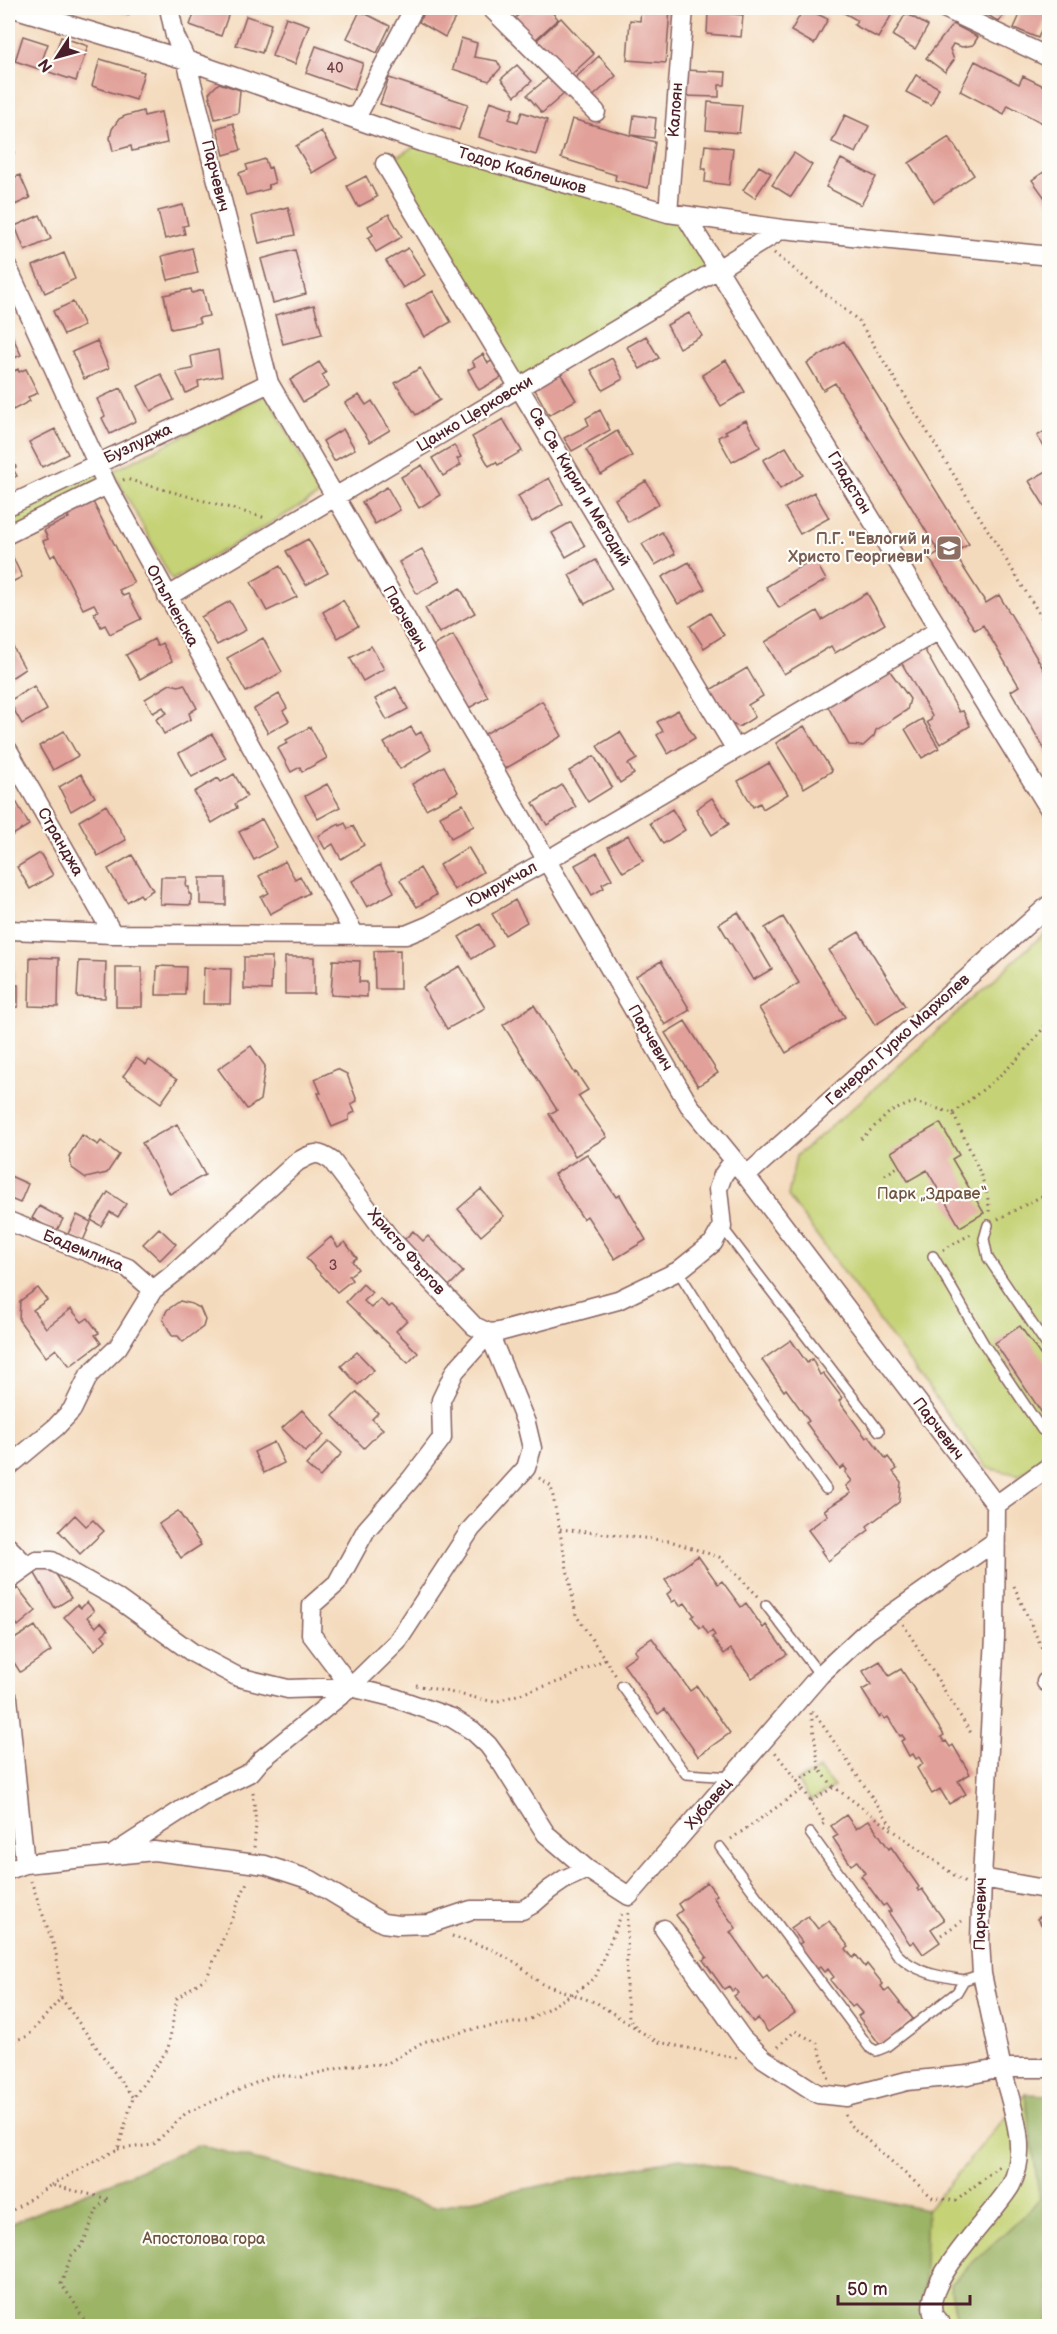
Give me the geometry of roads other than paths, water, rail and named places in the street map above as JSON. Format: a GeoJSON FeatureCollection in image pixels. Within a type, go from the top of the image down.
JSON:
{"type":"FeatureCollection","features":[{"type":"Feature","properties":{"kind":"street","name":"Тодор Каблешков"},"geometry":{"type":"LineString","coordinates":[[12,8],[186,60],[421,142],[677,215],[782,229],[1050,256]]}},
{"type":"Feature","properties":{"kind":"street","name":"Парчевич"},"geometry":{"type":"LineString","coordinates":[[169,8],[176,36],[186,60],[269,383],[689,1105],[734,1160],[996,1505],[995,1637],[981,1887],[973,1977],[1002,2068],[1017,2127],[1019,2148],[1011,2185],[959,2250],[933,2295],[933,2314],[942,2326]]}},
{"type":"Feature","properties":{"kind":"street"},"geometry":{"type":"LineString","coordinates":[[356,118],[414,8]]}},
{"type":"Feature","properties":{"kind":"street"},"geometry":{"type":"LineString","coordinates":[[491,8],[596,112]]}},
{"type":"Feature","properties":{"kind":"street","name":"Калоян"},"geometry":{"type":"LineString","coordinates":[[677,215],[684,8]]}},
{"type":"Feature","properties":{"kind":"street"},"geometry":{"type":"LineString","coordinates":[[944,8],[1050,58]]}},
{"type":"Feature","properties":{"kind":"street","name":"Св. Св. Кирил и Методий"},"geometry":{"type":"LineString","coordinates":[[385,164],[735,748]]}},
{"type":"Feature","properties":{"kind":"street","name":"Гладстон"},"geometry":{"type":"LineString","coordinates":[[677,215],[718,269],[1050,810]]}},
{"type":"Feature","properties":{"kind":"street","name":"Цанко Церковски"},"geometry":{"type":"LineString","coordinates":[[167,597],[782,229]]}},
{"type":"Feature","properties":{"kind":"street","name":"Опълченска"},"geometry":{"type":"LineString","coordinates":[[8,268],[107,485],[355,935]]}},
{"type":"Feature","properties":{"kind":"street","name":"Бузлуджа"},"geometry":{"type":"LineString","coordinates":[[8,506],[97,462],[269,383]]}},
{"type":"Feature","properties":{"kind":"street","name":"Бузлуджа"},"geometry":{"type":"LineString","coordinates":[[8,534],[107,485]]}},
{"type":"Feature","properties":{"kind":"street","name":"Юмрукчал"},"geometry":{"type":"LineString","coordinates":[[8,930],[114,934],[406,935],[430,925],[546,861],[939,630]]}},
{"type":"Feature","properties":{"kind":"street","name":"Странджа"},"geometry":{"type":"LineString","coordinates":[[8,750],[114,934]]}},
{"type":"Feature","properties":{"kind":"street","name":"Генерал Гурко Мархолев"},"geometry":{"type":"LineString","coordinates":[[746,1176],[1050,904]]}},
{"type":"Feature","properties":{"kind":"street","name":"Христо Фъргов"},"geometry":{"type":"LineString","coordinates":[[153,1290],[297,1162],[311,1154],[322,1154],[332,1161],[389,1237],[474,1326],[489,1333]]}},
{"type":"Feature","properties":{"kind":"street"},"geometry":{"type":"LineString","coordinates":[[351,1687],[311,1634],[312,1605],[337,1583],[366,1530],[411,1479],[442,1438],[441,1400],[455,1371],[489,1333],[618,1300],[678,1271],[713,1243],[722,1227],[718,1189],[723,1175],[734,1160]]}},
{"type":"Feature","properties":{"kind":"street","name":"Бадемлика"},"geometry":{"type":"LineString","coordinates":[[8,1221],[128,1268],[153,1290]]}},
{"type":"Feature","properties":{"kind":"street"},"geometry":{"type":"LineString","coordinates":[[8,1467],[56,1427],[72,1410],[89,1375],[118,1347],[153,1290]]}},
{"type":"Feature","properties":{"kind":"street"},"geometry":{"type":"LineString","coordinates":[[111,1856],[203,1796],[251,1772],[262,1759],[351,1687],[398,1642],[471,1529],[526,1468],[532,1448],[526,1423],[489,1333]]}},
{"type":"Feature","properties":{"kind":"street"},"geometry":{"type":"LineString","coordinates":[[996,1505],[1050,1466]]}},
{"type":"Feature","properties":{"kind":"street","name":"Хубавец"},"geometry":{"type":"LineString","coordinates":[[587,1869],[629,1896],[820,1675],[867,1631],[994,1542]]}},
{"type":"Feature","properties":{"kind":"street"},"geometry":{"type":"LineString","coordinates":[[8,1547],[27,1566]]}},
{"type":"Feature","properties":{"kind":"street"},"geometry":{"type":"LineString","coordinates":[[8,1581],[36,1561],[52,1561],[115,1597],[193,1653],[237,1677],[288,1689],[351,1687],[427,1708],[452,1718],[473,1731],[488,1745],[546,1834],[587,1869],[565,1879],[522,1910],[471,1910],[429,1924],[398,1925],[383,1923],[311,1880],[265,1865],[154,1851],[16,1866],[8,1698]]}},
{"type":"Feature","properties":{"kind":"street"},"geometry":{"type":"LineString","coordinates":[[981,1887],[1050,1887]]}},
{"type":"Feature","properties":{"kind":"street"},"geometry":{"type":"LineString","coordinates":[[664,1929],[742,2038],[764,2059],[818,2094],[846,2097],[907,2081],[968,2075],[1002,2068],[1050,2068]]}},
{"type":"Feature","properties":{"kind":"lane"},"geometry":{"type":"LineString","coordinates":[[988,1225],[984,1239],[988,1258],[1050,1350]]}},
{"type":"Feature","properties":{"kind":"lane"},"geometry":{"type":"LineString","coordinates":[[722,1227],[879,1431]]}},
{"type":"Feature","properties":{"kind":"lane"},"geometry":{"type":"LineString","coordinates":[[933,1256],[984,1344],[1042,1430],[1050,1424]]}},
{"type":"Feature","properties":{"kind":"lane"},"geometry":{"type":"LineString","coordinates":[[678,1271],[744,1376],[826,1489]]}},
{"type":"Feature","properties":{"kind":"lane"},"geometry":{"type":"LineString","coordinates":[[766,1605],[820,1675]]}},
{"type":"Feature","properties":{"kind":"lane"},"geometry":{"type":"LineString","coordinates":[[622,1686],[686,1774],[732,1777]]}},
{"type":"Feature","properties":{"kind":"lane"},"geometry":{"type":"LineString","coordinates":[[810,1833],[897,1954],[906,1963],[922,1972],[973,1977]]}},
{"type":"Feature","properties":{"kind":"lane"},"geometry":{"type":"LineString","coordinates":[[720,1847],[869,2046],[876,2051],[886,2047],[973,1977]]}},
{"type":"Feature","properties":{"kind":"place","name":"П.Г. \"Евлогий и Христо Георгиеви\""},"geometry":{"type":"Point","coordinates":[949,548]}},
{"type":"Feature","properties":{"kind":"park label","name":"Парк „Здраве“"},"geometry":{"type":"Point","coordinates":[932,1194]}},
{"type":"Feature","properties":{"kind":"park label","name":"Апостолова гора"},"geometry":{"type":"Point","coordinates":[204,2239]}}]}
